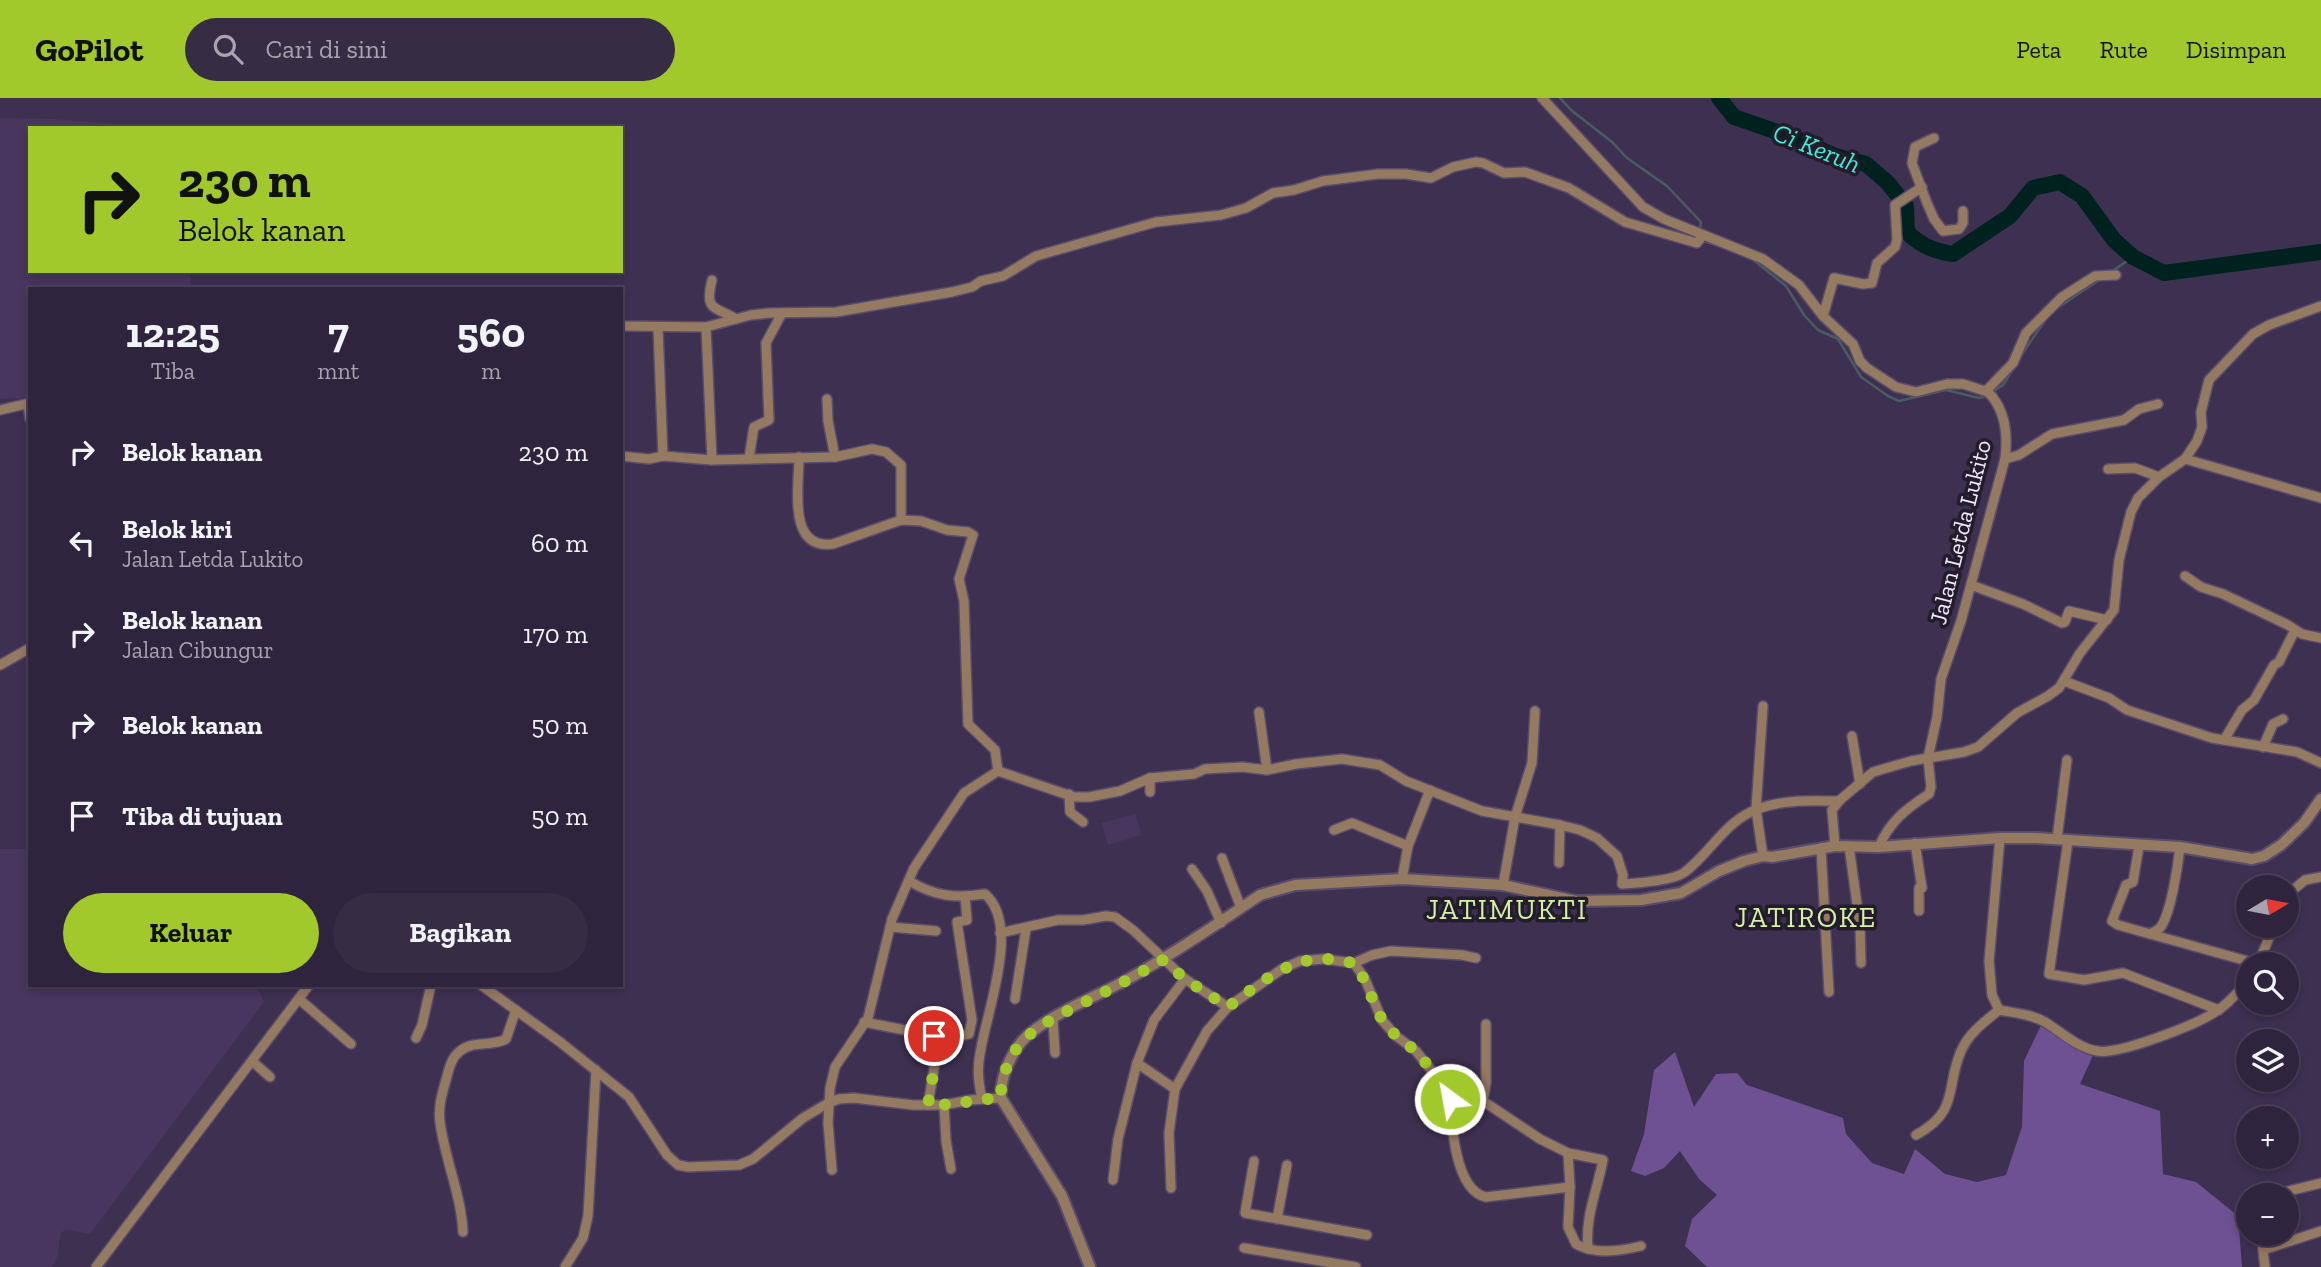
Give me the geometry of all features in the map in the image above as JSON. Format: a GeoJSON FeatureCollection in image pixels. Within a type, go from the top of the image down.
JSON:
{"type":"FeatureCollection","features":[{"type":"Feature","properties":{"kind":"street"},"geometry":{"type":"LineString","coordinates":[[1542,98],[1643,207],[1700,236],[1763,259],[1799,285],[1823,316],[1853,344],[1867,368],[1896,387],[1916,392],[1947,384],[1963,384],[1989,393],[2013,363],[2026,333],[2035,322],[2085,280],[2105,274],[2116,275]]}},
{"type":"Feature","properties":{"kind":"street"},"geometry":{"type":"LineString","coordinates":[[1934,138],[1916,147],[1912,163],[1934,219],[1943,231],[1959,229],[1963,223],[1963,211]]}},
{"type":"Feature","properties":{"kind":"street"},"geometry":{"type":"LineString","coordinates":[[623,326],[706,327],[770,313],[836,312],[952,292],[1003,276],[1037,256],[1156,222],[1234,212],[1273,193],[1323,181],[1369,175],[1406,174],[1431,178],[1453,167],[1476,162],[1504,173],[1525,172],[1569,188],[1625,222],[1700,236]]}},
{"type":"Feature","properties":{"kind":"street"},"geometry":{"type":"LineString","coordinates":[[1823,316],[1834,278],[1863,285],[1872,283],[1877,263],[1895,247],[1895,205],[1922,187]]}},
{"type":"Feature","properties":{"kind":"street"},"geometry":{"type":"LineString","coordinates":[[712,280],[709,290],[711,304],[716,311],[736,319]]}},
{"type":"Feature","properties":{"kind":"street"},"geometry":{"type":"LineString","coordinates":[[1836,846],[1832,810],[1838,801],[1872,772],[1978,747],[2017,713],[2049,696],[2064,681],[2080,653],[2114,610],[2117,568],[2131,512],[2138,498],[2159,477],[2185,459],[2197,441],[2202,427],[2201,412],[2206,387],[2224,363],[2253,334],[2269,325],[2321,306]]}},
{"type":"Feature","properties":{"kind":"street"},"geometry":{"type":"LineString","coordinates":[[749,458],[754,427],[769,419],[766,343],[782,313]]}},
{"type":"Feature","properties":{"kind":"street"},"geometry":{"type":"LineString","coordinates":[[706,327],[712,460]]}},
{"type":"Feature","properties":{"kind":"street"},"geometry":{"type":"LineString","coordinates":[[659,328],[663,456]]}},
{"type":"Feature","properties":{"kind":"street","name":"Jalan Letda Lukito"},"geometry":{"type":"LineString","coordinates":[[1879,846],[1890,825],[1912,804],[1929,794],[1931,787],[1928,758],[1937,717],[1941,679],[1971,585],[2008,440],[2003,415],[1989,393]]}},
{"type":"Feature","properties":{"kind":"street"},"geometry":{"type":"LineString","coordinates":[[827,398],[835,457]]}},
{"type":"Feature","properties":{"kind":"street"},"geometry":{"type":"LineString","coordinates":[[0,410],[28,403]]}},
{"type":"Feature","properties":{"kind":"street"},"geometry":{"type":"LineString","coordinates":[[2005,459],[2019,456],[2052,434],[2124,420],[2139,409],[2158,404]]}},
{"type":"Feature","properties":{"kind":"street"},"geometry":{"type":"LineString","coordinates":[[623,456],[712,460],[835,457],[872,449],[886,452],[901,466],[901,520]]}},
{"type":"Feature","properties":{"kind":"street"},"geometry":{"type":"LineString","coordinates":[[799,457],[799,527],[809,540],[822,545],[840,543],[901,520],[921,521],[947,530],[968,532],[973,536],[959,579],[964,601],[968,724],[995,750],[999,772]]}},
{"type":"Feature","properties":{"kind":"street"},"geometry":{"type":"LineString","coordinates":[[2185,459],[2321,498]]}},
{"type":"Feature","properties":{"kind":"street"},"geometry":{"type":"LineString","coordinates":[[2108,469],[2135,468],[2159,477]]}},
{"type":"Feature","properties":{"kind":"street"},"geometry":{"type":"LineString","coordinates":[[2185,576],[2201,587],[2223,594],[2302,634],[2321,638]]}},
{"type":"Feature","properties":{"kind":"street"},"geometry":{"type":"LineString","coordinates":[[1971,585],[2023,604],[2062,623],[2069,611],[2107,621]]}},
{"type":"Feature","properties":{"kind":"street"},"geometry":{"type":"LineString","coordinates":[[2224,740],[2242,710],[2254,700],[2274,665],[2279,662],[2295,630]]}},
{"type":"Feature","properties":{"kind":"street"},"geometry":{"type":"LineString","coordinates":[[0,666],[28,649]]}},
{"type":"Feature","properties":{"kind":"street"},"geometry":{"type":"LineString","coordinates":[[2064,681],[2109,698],[2127,710],[2212,738],[2297,752],[2321,763]]}},
{"type":"Feature","properties":{"kind":"street"},"geometry":{"type":"LineString","coordinates":[[1763,706],[1756,809],[1763,856]]}},
{"type":"Feature","properties":{"kind":"street"},"geometry":{"type":"LineString","coordinates":[[1503,886],[1515,817],[1532,763],[1535,711]]}},
{"type":"Feature","properties":{"kind":"street"},"geometry":{"type":"LineString","coordinates":[[1259,712],[1267,770]]}},
{"type":"Feature","properties":{"kind":"street"},"geometry":{"type":"LineString","coordinates":[[2263,747],[2273,724],[2283,719]]}},
{"type":"Feature","properties":{"kind":"street"},"geometry":{"type":"LineString","coordinates":[[1852,736],[1860,783]]}},
{"type":"Feature","properties":{"kind":"street"},"geometry":{"type":"LineString","coordinates":[[832,1170],[828,1103],[835,1067],[868,1018],[890,927],[914,868],[964,793],[999,772],[1069,794],[1089,797],[1107,794],[1150,778],[1195,774],[1205,769],[1267,770],[1342,759],[1380,765],[1406,781],[1482,811],[1560,825],[1597,838],[1617,856],[1623,875],[1625,900]]}},
{"type":"Feature","properties":{"kind":"street"},"geometry":{"type":"LineString","coordinates":[[2067,760],[2063,840],[2049,974],[2084,980],[2123,973],[2219,1010]]}},
{"type":"Feature","properties":{"kind":"street"},"geometry":{"type":"LineString","coordinates":[[1150,778],[1150,792]]}},
{"type":"Feature","properties":{"kind":"street"},"geometry":{"type":"LineString","coordinates":[[1402,878],[1408,846],[1430,790]]}},
{"type":"Feature","properties":{"kind":"street"},"geometry":{"type":"LineString","coordinates":[[1069,794],[1070,812],[1083,822]]}},
{"type":"Feature","properties":{"kind":"street"},"geometry":{"type":"LineString","coordinates":[[1090,1267],[1062,1196],[1001,1098],[1000,1088],[1016,1048],[1029,1035],[1163,960],[1260,895],[1295,885],[1402,878],[1503,886],[1576,901],[1657,899],[1681,893],[1718,871],[1763,856],[1772,857],[1836,846],[2000,838],[2180,847],[2248,859],[2260,858],[2281,845],[2304,823],[2321,799]]}},
{"type":"Feature","properties":{"kind":"street"},"geometry":{"type":"LineString","coordinates":[[1622,884],[1670,878],[1685,872],[1730,826],[1756,809],[1791,801],[1838,801]]}},
{"type":"Feature","properties":{"kind":"street"},"geometry":{"type":"LineString","coordinates":[[1334,830],[1352,823],[1408,846]]}},
{"type":"Feature","properties":{"kind":"street"},"geometry":{"type":"LineString","coordinates":[[1559,863],[1560,825]]}},
{"type":"Feature","properties":{"kind":"street"},"geometry":{"type":"LineString","coordinates":[[1999,1010],[1992,995],[1989,961],[2000,838]]}},
{"type":"Feature","properties":{"kind":"street"},"geometry":{"type":"LineString","coordinates":[[1915,843],[1922,888],[1919,888],[1919,911]]}},
{"type":"Feature","properties":{"kind":"street"},"geometry":{"type":"LineString","coordinates":[[1849,846],[1860,926],[1861,963]]}},
{"type":"Feature","properties":{"kind":"street"},"geometry":{"type":"LineString","coordinates":[[2139,846],[2133,882],[2126,886],[2112,921],[2236,958]]}},
{"type":"Feature","properties":{"kind":"street"},"geometry":{"type":"LineString","coordinates":[[2150,934],[2160,928],[2169,905],[2180,847]]}},
{"type":"Feature","properties":{"kind":"street"},"geometry":{"type":"LineString","coordinates":[[1821,848],[1829,992]]}},
{"type":"Feature","properties":{"kind":"street"},"geometry":{"type":"LineString","coordinates":[[1222,858],[1241,908]]}},
{"type":"Feature","properties":{"kind":"street"},"geometry":{"type":"LineString","coordinates":[[1192,869],[1207,891],[1221,923]]}},
{"type":"Feature","properties":{"kind":"street"},"geometry":{"type":"LineString","coordinates":[[2300,884],[2305,880],[2321,877]]}},
{"type":"Feature","properties":{"kind":"street"},"geometry":{"type":"LineString","coordinates":[[909,880],[936,894],[985,894],[995,902],[1000,933],[1000,965],[979,1059],[978,1077],[982,1099]]}},
{"type":"Feature","properties":{"kind":"street"},"geometry":{"type":"LineString","coordinates":[[864,1022],[950,1038],[969,1034],[972,1020],[957,922],[967,920],[965,896]]}},
{"type":"Feature","properties":{"kind":"street"},"geometry":{"type":"LineString","coordinates":[[1000,933],[1058,920],[1115,917],[1124,922],[1185,979],[1228,1007]]}},
{"type":"Feature","properties":{"kind":"street"},"geometry":{"type":"LineString","coordinates":[[890,927],[936,931]]}},
{"type":"Feature","properties":{"kind":"street"},"geometry":{"type":"LineString","coordinates":[[1016,999],[1026,929]]}},
{"type":"Feature","properties":{"kind":"street"},"geometry":{"type":"LineString","coordinates":[[1171,1188],[1169,1133],[1175,1088],[1207,1031],[1228,1007],[1273,975],[1300,961],[1323,959],[1354,963],[1391,951],[1476,958]]}},
{"type":"Feature","properties":{"kind":"street"},"geometry":{"type":"LineString","coordinates":[[1354,963],[1365,979],[1382,1020],[1396,1036],[1416,1051],[1435,1074],[1483,1101],[1540,1139],[1568,1153],[1603,1160],[1589,1214],[1588,1249]]}},
{"type":"Feature","properties":{"kind":"street"},"geometry":{"type":"LineString","coordinates":[[1113,1180],[1118,1139],[1137,1063],[1154,1020],[1185,979]]}},
{"type":"Feature","properties":{"kind":"street"},"geometry":{"type":"LineString","coordinates":[[96,1267],[308,987]]}},
{"type":"Feature","properties":{"kind":"street"},"geometry":{"type":"LineString","coordinates":[[416,1038],[422,1025],[431,987]]}},
{"type":"Feature","properties":{"kind":"street"},"geometry":{"type":"LineString","coordinates":[[484,987],[629,1097],[667,1156],[678,1165],[739,1165],[753,1159],[803,1118],[828,1103],[854,1098],[944,1105],[1001,1098]]}},
{"type":"Feature","properties":{"kind":"street"},"geometry":{"type":"LineString","coordinates":[[1999,1010],[2043,1021],[2068,1038],[2095,1051],[2114,1052],[2195,1023],[2219,1010],[2236,993]]}},
{"type":"Feature","properties":{"kind":"street"},"geometry":{"type":"LineString","coordinates":[[299,999],[351,1044]]}},
{"type":"Feature","properties":{"kind":"street"},"geometry":{"type":"LineString","coordinates":[[463,1232],[462,1207],[440,1121],[440,1102],[453,1059],[470,1045],[506,1039],[516,1010]]}},
{"type":"Feature","properties":{"kind":"street"},"geometry":{"type":"LineString","coordinates":[[1916,1135],[1939,1121],[1951,1096],[1962,1049],[1970,1035],[1999,1010]]}},
{"type":"Feature","properties":{"kind":"street"},"geometry":{"type":"LineString","coordinates":[[1053,1020],[1055,1053]]}},
{"type":"Feature","properties":{"kind":"street"},"geometry":{"type":"LineString","coordinates":[[1483,1101],[1486,1083],[1486,1024]]}},
{"type":"Feature","properties":{"kind":"street"},"geometry":{"type":"LineString","coordinates":[[928,1105],[934,1069],[934,1036]]}},
{"type":"Feature","properties":{"kind":"street"},"geometry":{"type":"LineString","coordinates":[[252,1061],[270,1077]]}},
{"type":"Feature","properties":{"kind":"street"},"geometry":{"type":"LineString","coordinates":[[1137,1063],[1175,1088]]}},
{"type":"Feature","properties":{"kind":"street"},"geometry":{"type":"LineString","coordinates":[[565,1267],[583,1238],[588,1216],[596,1070]]}},
{"type":"Feature","properties":{"kind":"street"},"geometry":{"type":"LineString","coordinates":[[1449,1084],[1459,1163],[1468,1186],[1475,1193],[1483,1197],[1570,1187]]}},
{"type":"Feature","properties":{"kind":"street"},"geometry":{"type":"LineString","coordinates":[[944,1105],[951,1169]]}},
{"type":"Feature","properties":{"kind":"street"},"geometry":{"type":"LineString","coordinates":[[1568,1153],[1568,1215],[1570,1236],[1576,1244],[1588,1249],[1625,1251],[1641,1246]]}},
{"type":"Feature","properties":{"kind":"street"},"geometry":{"type":"LineString","coordinates":[[1254,1161],[1245,1213],[1367,1235]]}},
{"type":"Feature","properties":{"kind":"street"},"geometry":{"type":"LineString","coordinates":[[1277,1219],[1287,1165]]}},
{"type":"Feature","properties":{"kind":"street"},"geometry":{"type":"LineString","coordinates":[[2299,1188],[2321,1183]]}},
{"type":"Feature","properties":{"kind":"street"},"geometry":{"type":"LineString","coordinates":[[2263,1250],[2321,1231]]}},
{"type":"Feature","properties":{"kind":"street"},"geometry":{"type":"LineString","coordinates":[[2263,1246],[2265,1267]]}},
{"type":"Feature","properties":{"kind":"street"},"geometry":{"type":"LineString","coordinates":[[1244,1248],[1356,1267]]}},
{"type":"Feature","properties":{"kind":"shaded area"},"geometry":{"type":"Polygon","coordinates":[[[0,118],[55,119],[141,126],[28,126],[28,273],[186,273],[190,275],[191,287],[28,287],[28,398],[0,399],[0,118]]]}},
{"type":"Feature","properties":{"kind":"shaded area"},"geometry":{"type":"Polygon","coordinates":[[[1136,814],[1141,835],[1108,845],[1101,823],[1136,814]]]}},
{"type":"Feature","properties":{"kind":"shaded area"},"geometry":{"type":"Polygon","coordinates":[[[0,849],[28,849],[28,987],[254,987],[264,1002],[90,1234],[67,1230],[61,1232],[57,1258],[52,1267],[0,1267],[0,849]]]}},
{"type":"Feature","properties":{"kind":"shaded area"},"geometry":{"type":"Polygon","coordinates":[[[2043,1021],[2095,1051],[2080,1084],[2160,1111],[2163,1174],[2196,1182],[2236,1214],[2236,1246],[2240,1246],[2242,1267],[1707,1267],[1685,1246],[1692,1219],[1717,1195],[1699,1179],[1680,1151],[1664,1168],[1645,1176],[1631,1171],[1644,1134],[1654,1070],[1675,1052],[1694,1107],[1716,1074],[1737,1073],[1747,1085],[1843,1118],[1846,1134],[1872,1163],[1904,1174],[1915,1149],[1945,1174],[1977,1182],[2006,1175],[2022,1127],[2024,1061],[2043,1021]]]}},
{"type":"Feature","properties":{"kind":"waterway"},"geometry":{"type":"LineString","coordinates":[[1560,98],[1627,158],[1667,186],[1701,222],[1700,229]]}},
{"type":"Feature","properties":{"kind":"waterway","name":"Ci Keruh"},"geometry":{"type":"LineString","coordinates":[[1719,98],[1734,117],[1795,138],[1835,156],[1866,164],[1888,183],[1906,206],[1907,232],[1928,247],[1940,251],[1953,254],[2010,216],[2033,188],[2060,182],[2082,196],[2114,240],[2133,257],[2164,273],[2321,252]]}},
{"type":"Feature","properties":{"kind":"waterway"},"geometry":{"type":"LineString","coordinates":[[1703,241],[1720,246]]}},
{"type":"Feature","properties":{"kind":"waterway"},"geometry":{"type":"LineString","coordinates":[[2111,272],[2133,257]]}},
{"type":"Feature","properties":{"kind":"waterway"},"geometry":{"type":"LineString","coordinates":[[1752,259],[1786,286],[1804,315],[1818,330],[1838,339],[1861,377],[1888,396],[1899,401],[1946,390],[1979,398],[1988,396]]}},
{"type":"Feature","properties":{"kind":"waterway"},"geometry":{"type":"LineString","coordinates":[[2056,309],[2099,280]]}},
{"type":"Feature","properties":{"kind":"waterway"},"geometry":{"type":"LineString","coordinates":[[2020,357],[2046,319]]}},
{"type":"Feature","properties":{"kind":"waterway"},"geometry":{"type":"LineString","coordinates":[[1993,392],[2003,385],[2013,369]]}},
{"type":"Feature","properties":{"kind":"district","name":"JATIMUKTI"},"geometry":{"type":"Point","coordinates":[1507,909]}},
{"type":"Feature","properties":{"kind":"district","name":"JATIROKE"},"geometry":{"type":"Point","coordinates":[1806,917]}},
{"type":"Feature","properties":{"kind":"route"},"geometry":{"type":"LineString","coordinates":[[934,1036],[934,1069],[928,1105],[1001,1098],[1000,1088],[1009,1062],[1016,1048],[1029,1035],[1069,1010],[1163,960],[1185,979],[1228,1007],[1282,970],[1300,961],[1323,959],[1354,963],[1365,979],[1382,1020],[1396,1036],[1416,1051],[1435,1074],[1449,1084],[1450,1099]]}}]}
